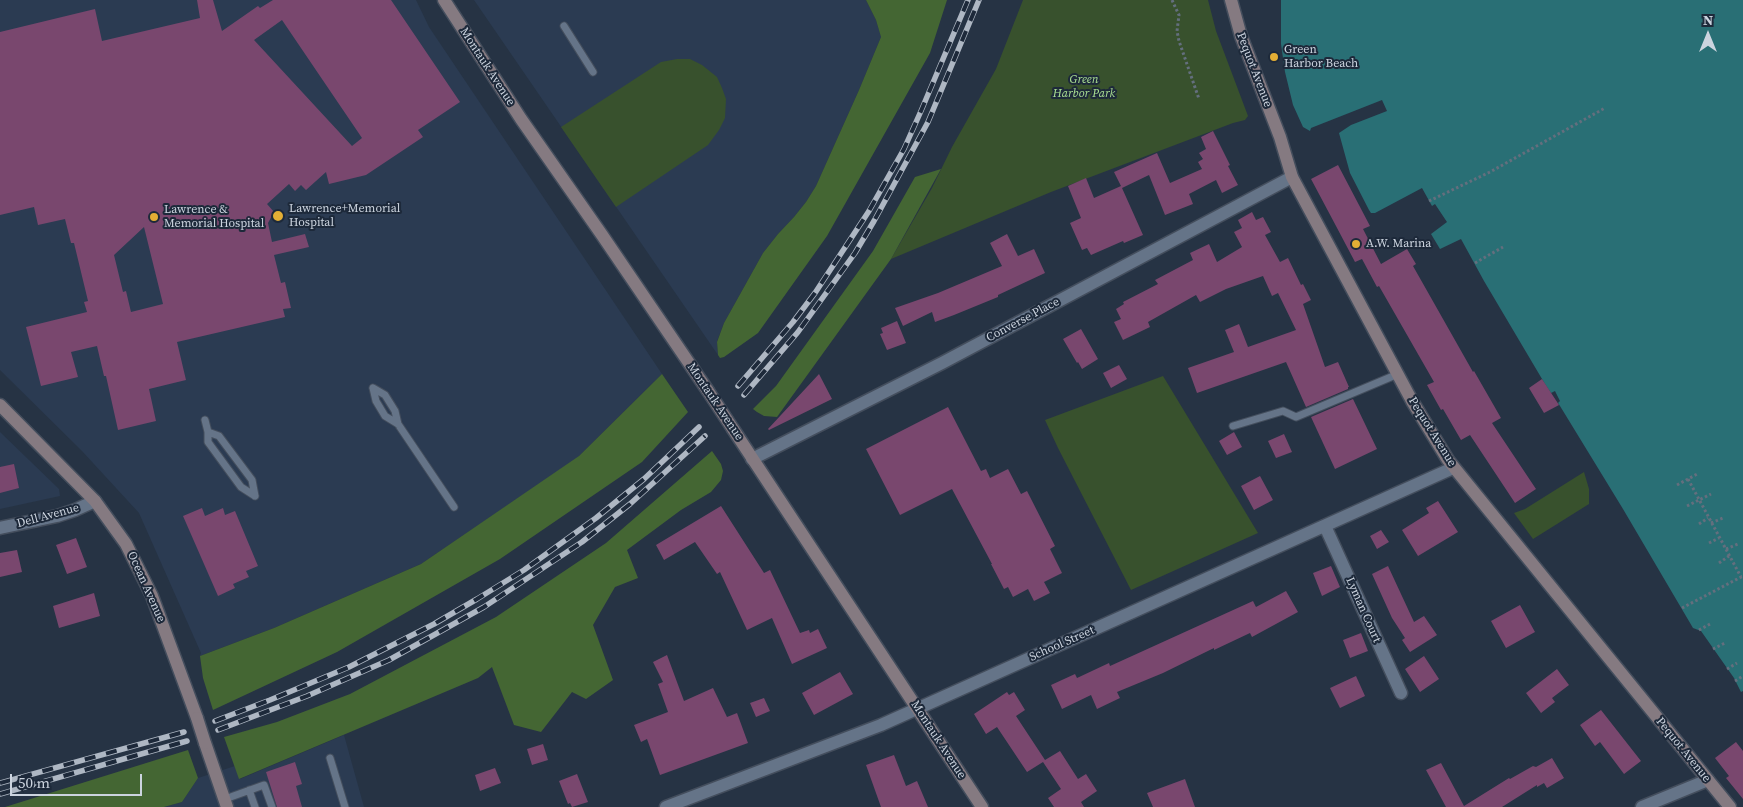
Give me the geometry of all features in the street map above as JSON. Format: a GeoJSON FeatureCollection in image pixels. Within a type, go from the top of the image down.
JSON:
{"type":"FeatureCollection","features":[{"type":"Feature","properties":{"kind":"street","name":"Montauk Avenue"},"geometry":{"type":"LineString","coordinates":[[444,0],[521,119],[733,429],[982,807]]}},
{"type":"Feature","properties":{"kind":"street","name":"Pequot Avenue"},"geometry":{"type":"LineString","coordinates":[[1231,0],[1241,36],[1280,137],[1292,177],[1398,374],[1453,468],[1730,807]]}},
{"type":"Feature","properties":{"kind":"street","name":"Converse Place"},"geometry":{"type":"LineString","coordinates":[[752,459],[951,358],[1292,177]]}},
{"type":"Feature","properties":{"kind":"street","name":"Ocean Avenue"},"geometry":{"type":"LineString","coordinates":[[0,405],[95,502],[126,544],[144,577],[197,718],[226,803]]}},
{"type":"Feature","properties":{"kind":"street","name":"School Street"},"geometry":{"type":"LineString","coordinates":[[666,807],[872,729],[1453,468]]}},
{"type":"Feature","properties":{"kind":"street","name":"Dell Avenue"},"geometry":{"type":"LineString","coordinates":[[0,528],[57,516],[95,502]]}},
{"type":"Feature","properties":{"kind":"street","name":"Lyman Court"},"geometry":{"type":"LineString","coordinates":[[1325,526],[1401,693]]}},
{"type":"Feature","properties":{"kind":"street"},"geometry":{"type":"LineString","coordinates":[[1642,807],[1708,780]]}},
{"type":"Feature","properties":{"kind":"lane"},"geometry":{"type":"LineString","coordinates":[[564,26],[593,72]]}},
{"type":"Feature","properties":{"kind":"lane"},"geometry":{"type":"LineString","coordinates":[[1233,426],[1283,411],[1296,417],[1398,374]]}},
{"type":"Feature","properties":{"kind":"lane"},"geometry":{"type":"LineString","coordinates":[[398,424],[386,416],[376,401],[373,388],[384,395],[395,411],[398,424],[454,507]]}},
{"type":"Feature","properties":{"kind":"lane"},"geometry":{"type":"LineString","coordinates":[[205,420],[208,442],[241,487],[255,496],[252,480],[219,436],[208,432]]}},
{"type":"Feature","properties":{"kind":"lane"},"geometry":{"type":"LineString","coordinates":[[330,758],[345,807]]}},
{"type":"Feature","properties":{"kind":"lane"},"geometry":{"type":"LineString","coordinates":[[226,803],[249,790],[264,785],[272,807]]}},
{"type":"Feature","properties":{"kind":"lane"},"geometry":{"type":"LineString","coordinates":[[249,790],[255,807]]}},
{"type":"Feature","properties":{"kind":"path"},"geometry":{"type":"LineString","coordinates":[[1172,0],[1179,15],[1177,31],[1179,41],[1199,99]]}},
{"type":"Feature","properties":{"kind":"path"},"geometry":{"type":"LineString","coordinates":[[1429,201],[1490,172],[1605,108]]}},
{"type":"Feature","properties":{"kind":"path"},"geometry":{"type":"LineString","coordinates":[[1475,263],[1503,247]]}},
{"type":"Feature","properties":{"kind":"path"},"geometry":{"type":"LineString","coordinates":[[1677,485],[1699,473]]}},
{"type":"Feature","properties":{"kind":"path"},"geometry":{"type":"LineString","coordinates":[[1682,608],[1742,577],[1711,524],[1688,478]]}},
{"type":"Feature","properties":{"kind":"path"},"geometry":{"type":"LineString","coordinates":[[1688,506],[1711,494]]}},
{"type":"Feature","properties":{"kind":"path"},"geometry":{"type":"LineString","coordinates":[[1699,524],[1708,518]]}},
{"type":"Feature","properties":{"kind":"path"},"geometry":{"type":"LineString","coordinates":[[1711,524],[1723,518]]}},
{"type":"Feature","properties":{"kind":"path"},"geometry":{"type":"LineString","coordinates":[[1708,544],[1719,538]]}},
{"type":"Feature","properties":{"kind":"path"},"geometry":{"type":"LineString","coordinates":[[1726,549],[1738,544]]}},
{"type":"Feature","properties":{"kind":"path"},"geometry":{"type":"LineString","coordinates":[[1719,563],[1729,556]]}},
{"type":"Feature","properties":{"kind":"path"},"geometry":{"type":"LineString","coordinates":[[1699,630],[1712,624]]}},
{"type":"Feature","properties":{"kind":"path"},"geometry":{"type":"LineString","coordinates":[[1713,649],[1725,643]]}},
{"type":"Feature","properties":{"kind":"path"},"geometry":{"type":"LineString","coordinates":[[1727,669],[1737,663]]}},
{"type":"Feature","properties":{"kind":"path"},"geometry":{"type":"LineString","coordinates":[[1735,681],[1743,676]]}},
{"type":"Feature","properties":{"kind":"shaded area","name":"Lawrence+Memorial Hospital"},"geometry":{"type":"Polygon","coordinates":[[[0,0],[416,0],[429,27],[662,374],[576,459],[421,564],[274,628],[200,656],[201,653],[139,513],[82,451],[0,370],[0,0]]]}},
{"type":"Feature","properties":{"kind":"shaded area"},"geometry":{"type":"Polygon","coordinates":[[[474,0],[866,0],[876,20],[881,37],[859,90],[816,186],[806,202],[763,253],[724,323],[717,341],[718,355],[474,0]]]}},
{"type":"Feature","properties":{"kind":"shaded area"},"geometry":{"type":"Polygon","coordinates":[[[866,0],[947,0],[930,53],[827,236],[758,333],[720,358],[717,342],[724,323],[763,253],[806,202],[816,186],[881,37],[876,20],[866,0]]]}},
{"type":"Feature","properties":{"kind":"shaded area"},"geometry":{"type":"Polygon","coordinates":[[[1281,0],[1743,0],[1743,691],[1741,692],[1734,678],[1701,631],[1693,628],[1558,403],[1560,401],[1555,391],[1551,393],[1545,384],[1461,239],[1440,249],[1431,234],[1447,222],[1435,204],[1432,206],[1422,188],[1375,213],[1371,213],[1369,210],[1350,173],[1339,133],[1351,125],[1387,111],[1382,100],[1311,128],[1310,131],[1303,127],[1293,105],[1285,72],[1281,44],[1281,0]]]}},
{"type":"Feature","properties":{"kind":"shaded area"},"geometry":{"type":"Polygon","coordinates":[[[941,169],[891,259],[777,417],[764,416],[753,409],[776,386],[873,251],[915,177],[941,169]]]}},
{"type":"Feature","properties":{"kind":"shaded area"},"geometry":{"type":"Polygon","coordinates":[[[662,374],[688,412],[642,462],[500,559],[337,652],[213,710],[203,678],[200,656],[274,628],[421,564],[579,456],[662,374]]]}},
{"type":"Feature","properties":{"kind":"shaded area"},"geometry":{"type":"Polygon","coordinates":[[[0,432],[59,489],[60,496],[0,509],[0,432]]]}},
{"type":"Feature","properties":{"kind":"shaded area"},"geometry":{"type":"Polygon","coordinates":[[[712,451],[721,464],[723,471],[721,480],[711,492],[681,510],[627,550],[638,578],[615,587],[593,625],[613,680],[586,699],[572,692],[541,732],[514,725],[492,667],[478,678],[239,779],[224,737],[277,722],[350,694],[496,617],[606,543],[712,451]]]}},
{"type":"Feature","properties":{"kind":"shaded area"},"geometry":{"type":"Polygon","coordinates":[[[344,735],[364,807],[164,807],[182,802],[198,778],[235,766],[240,779],[344,735]]]}},
{"type":"Feature","properties":{"kind":"shaded area"},"geometry":{"type":"Polygon","coordinates":[[[188,750],[198,778],[182,802],[164,807],[5,807],[188,750]]]}},
{"type":"Feature","properties":{"kind":"green space","name":"Green Harbor Park"},"geometry":{"type":"Polygon","coordinates":[[[1023,0],[1208,0],[1216,31],[1248,116],[1245,120],[1051,192],[891,259],[932,188],[952,147],[996,69],[1023,0]]]}},
{"type":"Feature","properties":{"kind":"green space"},"geometry":{"type":"Polygon","coordinates":[[[690,59],[702,65],[717,77],[726,99],[725,118],[708,145],[616,207],[561,127],[661,62],[690,59]]]}},
{"type":"Feature","properties":{"kind":"green space"},"geometry":{"type":"Polygon","coordinates":[[[1163,376],[1258,533],[1131,590],[1045,420],[1163,376]]]}},
{"type":"Feature","properties":{"kind":"green space"},"geometry":{"type":"Polygon","coordinates":[[[1584,472],[1589,489],[1589,504],[1533,539],[1514,513],[1525,509],[1584,472]]]}},
{"type":"Feature","properties":{"kind":"building","name":"Lawrence & Memorial Hospital"},"geometry":{"type":"Polygon","coordinates":[[[197,0],[213,0],[222,31],[258,6],[260,8],[273,0],[391,0],[460,102],[418,130],[423,137],[366,175],[329,184],[326,172],[306,190],[301,185],[295,191],[289,184],[267,204],[274,212],[268,223],[272,242],[305,234],[309,247],[274,255],[281,283],[285,282],[291,308],[283,309],[285,317],[177,342],[186,380],[149,389],[156,421],[118,430],[97,346],[71,352],[78,377],[41,386],[26,327],[87,312],[84,302],[88,301],[74,243],[71,243],[65,219],[38,225],[34,207],[0,215],[0,32],[95,9],[102,41],[200,18],[197,0]],[[282,20],[254,40],[352,146],[362,138],[282,20]],[[144,227],[114,255],[123,292],[126,291],[131,312],[163,304],[144,227]]]}},
{"type":"Feature","properties":{"kind":"building"},"geometry":{"type":"Polygon","coordinates":[[[1213,131],[1238,185],[1222,193],[1216,180],[1189,194],[1193,204],[1165,215],[1149,175],[1122,188],[1143,235],[1124,243],[1123,241],[1091,255],[1087,248],[1082,250],[1070,223],[1081,218],[1068,186],[1086,178],[1094,198],[1121,186],[1114,172],[1157,153],[1170,183],[1202,169],[1198,162],[1203,159],[1199,153],[1206,149],[1201,137],[1213,131]]]}},
{"type":"Feature","properties":{"kind":"building"},"geometry":{"type":"Polygon","coordinates":[[[1338,165],[1370,226],[1363,229],[1381,264],[1407,249],[1416,264],[1413,266],[1501,418],[1492,423],[1536,489],[1515,503],[1470,435],[1461,440],[1443,409],[1441,410],[1427,385],[1434,382],[1362,259],[1355,262],[1311,179],[1338,165]]]}},
{"type":"Feature","properties":{"kind":"building"},"geometry":{"type":"Polygon","coordinates":[[[1252,212],[1256,220],[1263,217],[1271,232],[1265,235],[1280,262],[1288,258],[1301,285],[1303,284],[1311,300],[1303,304],[1325,367],[1338,362],[1349,387],[1306,407],[1286,362],[1197,393],[1188,368],[1234,352],[1225,330],[1239,324],[1248,347],[1296,330],[1278,293],[1272,296],[1263,276],[1226,289],[1200,302],[1196,295],[1148,322],[1150,327],[1123,340],[1114,322],[1121,319],[1116,309],[1124,304],[1123,302],[1158,284],[1155,280],[1193,260],[1190,253],[1209,244],[1217,262],[1242,247],[1234,232],[1242,228],[1238,220],[1252,212]]]}},
{"type":"Feature","properties":{"kind":"building"},"geometry":{"type":"Polygon","coordinates":[[[1007,234],[1018,256],[1034,249],[1045,273],[998,295],[998,297],[954,315],[935,322],[932,312],[903,326],[895,308],[938,293],[1002,266],[990,243],[1007,234]]]}},
{"type":"Feature","properties":{"kind":"building"},"geometry":{"type":"Polygon","coordinates":[[[897,321],[906,343],[887,350],[880,334],[883,333],[881,328],[897,321]]]}},
{"type":"Feature","properties":{"kind":"building"},"geometry":{"type":"Polygon","coordinates":[[[1081,329],[1098,359],[1082,369],[1063,339],[1081,329]]]}},
{"type":"Feature","properties":{"kind":"building"},"geometry":{"type":"Polygon","coordinates":[[[1119,365],[1127,379],[1111,388],[1103,373],[1119,365]]]}},
{"type":"Feature","properties":{"kind":"building"},"geometry":{"type":"Polygon","coordinates":[[[819,374],[832,399],[769,430],[768,429],[819,374]]]}},
{"type":"Feature","properties":{"kind":"building"},"geometry":{"type":"Polygon","coordinates":[[[1542,379],[1559,405],[1544,413],[1529,388],[1542,379]]]}},
{"type":"Feature","properties":{"kind":"building"},"geometry":{"type":"Polygon","coordinates":[[[1353,399],[1377,449],[1335,469],[1311,417],[1353,399]]]}},
{"type":"Feature","properties":{"kind":"building"},"geometry":{"type":"Polygon","coordinates":[[[948,407],[981,471],[986,469],[990,478],[1008,469],[1021,494],[1027,491],[1055,546],[1050,549],[1062,573],[1044,582],[1050,593],[1034,601],[1028,589],[1013,597],[1008,587],[1004,589],[952,489],[900,515],[866,449],[948,407]]]}},
{"type":"Feature","properties":{"kind":"building"},"geometry":{"type":"Polygon","coordinates":[[[1234,432],[1242,447],[1227,455],[1219,441],[1234,432]]]}},
{"type":"Feature","properties":{"kind":"building"},"geometry":{"type":"Polygon","coordinates":[[[1284,434],[1292,452],[1276,458],[1268,441],[1284,434]]]}},
{"type":"Feature","properties":{"kind":"building"},"geometry":{"type":"Polygon","coordinates":[[[14,464],[19,488],[0,493],[0,467],[14,464]]]}},
{"type":"Feature","properties":{"kind":"building"},"geometry":{"type":"Polygon","coordinates":[[[1260,476],[1273,500],[1254,510],[1241,486],[1260,476]]]}},
{"type":"Feature","properties":{"kind":"building"},"geometry":{"type":"Polygon","coordinates":[[[1438,501],[1458,532],[1418,556],[1402,530],[1429,513],[1426,508],[1438,501]]]}},
{"type":"Feature","properties":{"kind":"building"},"geometry":{"type":"Polygon","coordinates":[[[721,506],[764,573],[770,570],[800,633],[809,630],[810,633],[818,629],[827,648],[792,664],[772,618],[747,630],[720,572],[717,574],[695,542],[664,560],[656,545],[721,506]]]}},
{"type":"Feature","properties":{"kind":"building"},"geometry":{"type":"Polygon","coordinates":[[[202,508],[205,516],[223,508],[225,515],[235,511],[258,566],[246,571],[249,577],[233,584],[235,588],[218,596],[183,516],[202,508]]]}},
{"type":"Feature","properties":{"kind":"building"},"geometry":{"type":"Polygon","coordinates":[[[1381,530],[1389,542],[1377,549],[1370,536],[1381,530]]]}},
{"type":"Feature","properties":{"kind":"building"},"geometry":{"type":"Polygon","coordinates":[[[76,538],[87,567],[67,574],[56,545],[76,538]]]}},
{"type":"Feature","properties":{"kind":"building"},"geometry":{"type":"Polygon","coordinates":[[[17,550],[22,572],[0,577],[0,553],[17,550]]]}},
{"type":"Feature","properties":{"kind":"building"},"geometry":{"type":"Polygon","coordinates":[[[1331,566],[1340,587],[1322,596],[1313,573],[1331,566]]]}},
{"type":"Feature","properties":{"kind":"building"},"geometry":{"type":"Polygon","coordinates":[[[1388,566],[1414,622],[1424,616],[1437,635],[1410,652],[1402,640],[1405,638],[1392,618],[1372,574],[1388,566]]]}},
{"type":"Feature","properties":{"kind":"building"},"geometry":{"type":"Polygon","coordinates":[[[1286,591],[1298,612],[1252,637],[1250,633],[1117,692],[1120,698],[1097,709],[1091,695],[1062,709],[1051,685],[1075,674],[1077,678],[1109,663],[1110,666],[1253,601],[1256,607],[1286,591]]]}},
{"type":"Feature","properties":{"kind":"building"},"geometry":{"type":"Polygon","coordinates":[[[94,593],[100,616],[59,628],[53,606],[94,593]]]}},
{"type":"Feature","properties":{"kind":"building"},"geometry":{"type":"Polygon","coordinates":[[[1520,605],[1535,632],[1506,648],[1491,621],[1520,605]]]}},
{"type":"Feature","properties":{"kind":"building"},"geometry":{"type":"Polygon","coordinates":[[[1361,633],[1368,651],[1350,658],[1343,640],[1361,633]]]}},
{"type":"Feature","properties":{"kind":"building"},"geometry":{"type":"Polygon","coordinates":[[[667,655],[684,701],[713,688],[727,717],[737,713],[748,743],[660,775],[647,739],[641,742],[634,725],[668,712],[658,684],[663,682],[653,662],[667,655]]]}},
{"type":"Feature","properties":{"kind":"building"},"geometry":{"type":"Polygon","coordinates":[[[1424,656],[1439,679],[1420,692],[1405,669],[1424,656]]]}},
{"type":"Feature","properties":{"kind":"building"},"geometry":{"type":"Polygon","coordinates":[[[1557,669],[1569,685],[1552,698],[1555,702],[1541,713],[1526,693],[1557,669]]]}},
{"type":"Feature","properties":{"kind":"building"},"geometry":{"type":"Polygon","coordinates":[[[840,672],[853,694],[814,715],[802,693],[840,672]]]}},
{"type":"Feature","properties":{"kind":"building"},"geometry":{"type":"Polygon","coordinates":[[[1356,676],[1365,696],[1340,708],[1330,688],[1356,676]]]}},
{"type":"Feature","properties":{"kind":"building"},"geometry":{"type":"Polygon","coordinates":[[[1007,692],[1009,695],[1014,692],[1025,710],[1016,716],[1045,760],[1060,751],[1078,779],[1086,774],[1097,791],[1081,802],[1084,807],[1054,807],[1048,798],[1061,789],[1043,762],[1027,772],[997,727],[986,734],[974,714],[1007,692]]]}},
{"type":"Feature","properties":{"kind":"building"},"geometry":{"type":"Polygon","coordinates":[[[764,698],[770,711],[756,717],[750,703],[764,698]]]}},
{"type":"Feature","properties":{"kind":"building"},"geometry":{"type":"Polygon","coordinates":[[[1601,710],[1641,761],[1624,774],[1600,742],[1595,746],[1580,725],[1601,710]]]}},
{"type":"Feature","properties":{"kind":"building"},"geometry":{"type":"Polygon","coordinates":[[[1736,742],[1743,751],[1743,799],[1726,778],[1729,776],[1715,758],[1736,742]]]}},
{"type":"Feature","properties":{"kind":"building"},"geometry":{"type":"Polygon","coordinates":[[[543,744],[548,760],[532,765],[527,749],[543,744]]]}},
{"type":"Feature","properties":{"kind":"building"},"geometry":{"type":"Polygon","coordinates":[[[894,755],[906,786],[917,781],[928,807],[881,807],[866,765],[894,755]]]}},
{"type":"Feature","properties":{"kind":"building"},"geometry":{"type":"Polygon","coordinates":[[[1552,758],[1564,778],[1547,788],[1544,783],[1537,787],[1537,785],[1502,807],[1446,807],[1426,770],[1441,763],[1464,806],[1509,778],[1552,758]]]}},
{"type":"Feature","properties":{"kind":"building"},"geometry":{"type":"Polygon","coordinates":[[[295,762],[302,784],[296,786],[302,807],[277,807],[266,772],[295,762]]]}},
{"type":"Feature","properties":{"kind":"building"},"geometry":{"type":"Polygon","coordinates":[[[495,768],[501,783],[480,791],[475,775],[495,768]]]}},
{"type":"Feature","properties":{"kind":"building"},"geometry":{"type":"Polygon","coordinates":[[[577,774],[588,802],[572,807],[570,803],[568,804],[559,781],[577,774]]]}},
{"type":"Feature","properties":{"kind":"building"},"geometry":{"type":"Polygon","coordinates":[[[1185,779],[1195,807],[1153,807],[1147,793],[1185,779]]]}},
{"type":"Feature","properties":{"kind":"railway"},"geometry":{"type":"LineString","coordinates":[[738,386],[793,322],[815,293],[869,211],[904,149],[968,0]]}},
{"type":"Feature","properties":{"kind":"railway"},"geometry":{"type":"LineString","coordinates":[[744,395],[798,332],[855,253],[928,122],[979,0]]}},
{"type":"Feature","properties":{"kind":"railway"},"geometry":{"type":"LineString","coordinates":[[215,721],[349,667],[434,624],[477,599],[524,570],[596,518],[644,479],[699,427]]}},
{"type":"Feature","properties":{"kind":"railway"},"geometry":{"type":"LineString","coordinates":[[218,730],[307,696],[389,660],[484,607],[582,542],[630,504],[705,436]]}},
{"type":"Feature","properties":{"kind":"railway"},"geometry":{"type":"LineString","coordinates":[[0,783],[184,732]]}},
{"type":"Feature","properties":{"kind":"railway"},"geometry":{"type":"LineString","coordinates":[[0,794],[187,741]]}},
{"type":"Feature","properties":{"kind":"place","name":"Green Harbor Beach"},"geometry":{"type":"Point","coordinates":[1274,57]}},
{"type":"Feature","properties":{"kind":"place","name":"Lawrence+Memorial Hospital"},"geometry":{"type":"Point","coordinates":[278,216]}},
{"type":"Feature","properties":{"kind":"place","name":"Lawrence & Memorial Hospital"},"geometry":{"type":"Point","coordinates":[154,217]}},
{"type":"Feature","properties":{"kind":"place","name":"A.W. Marina"},"geometry":{"type":"Point","coordinates":[1356,244]}}]}
